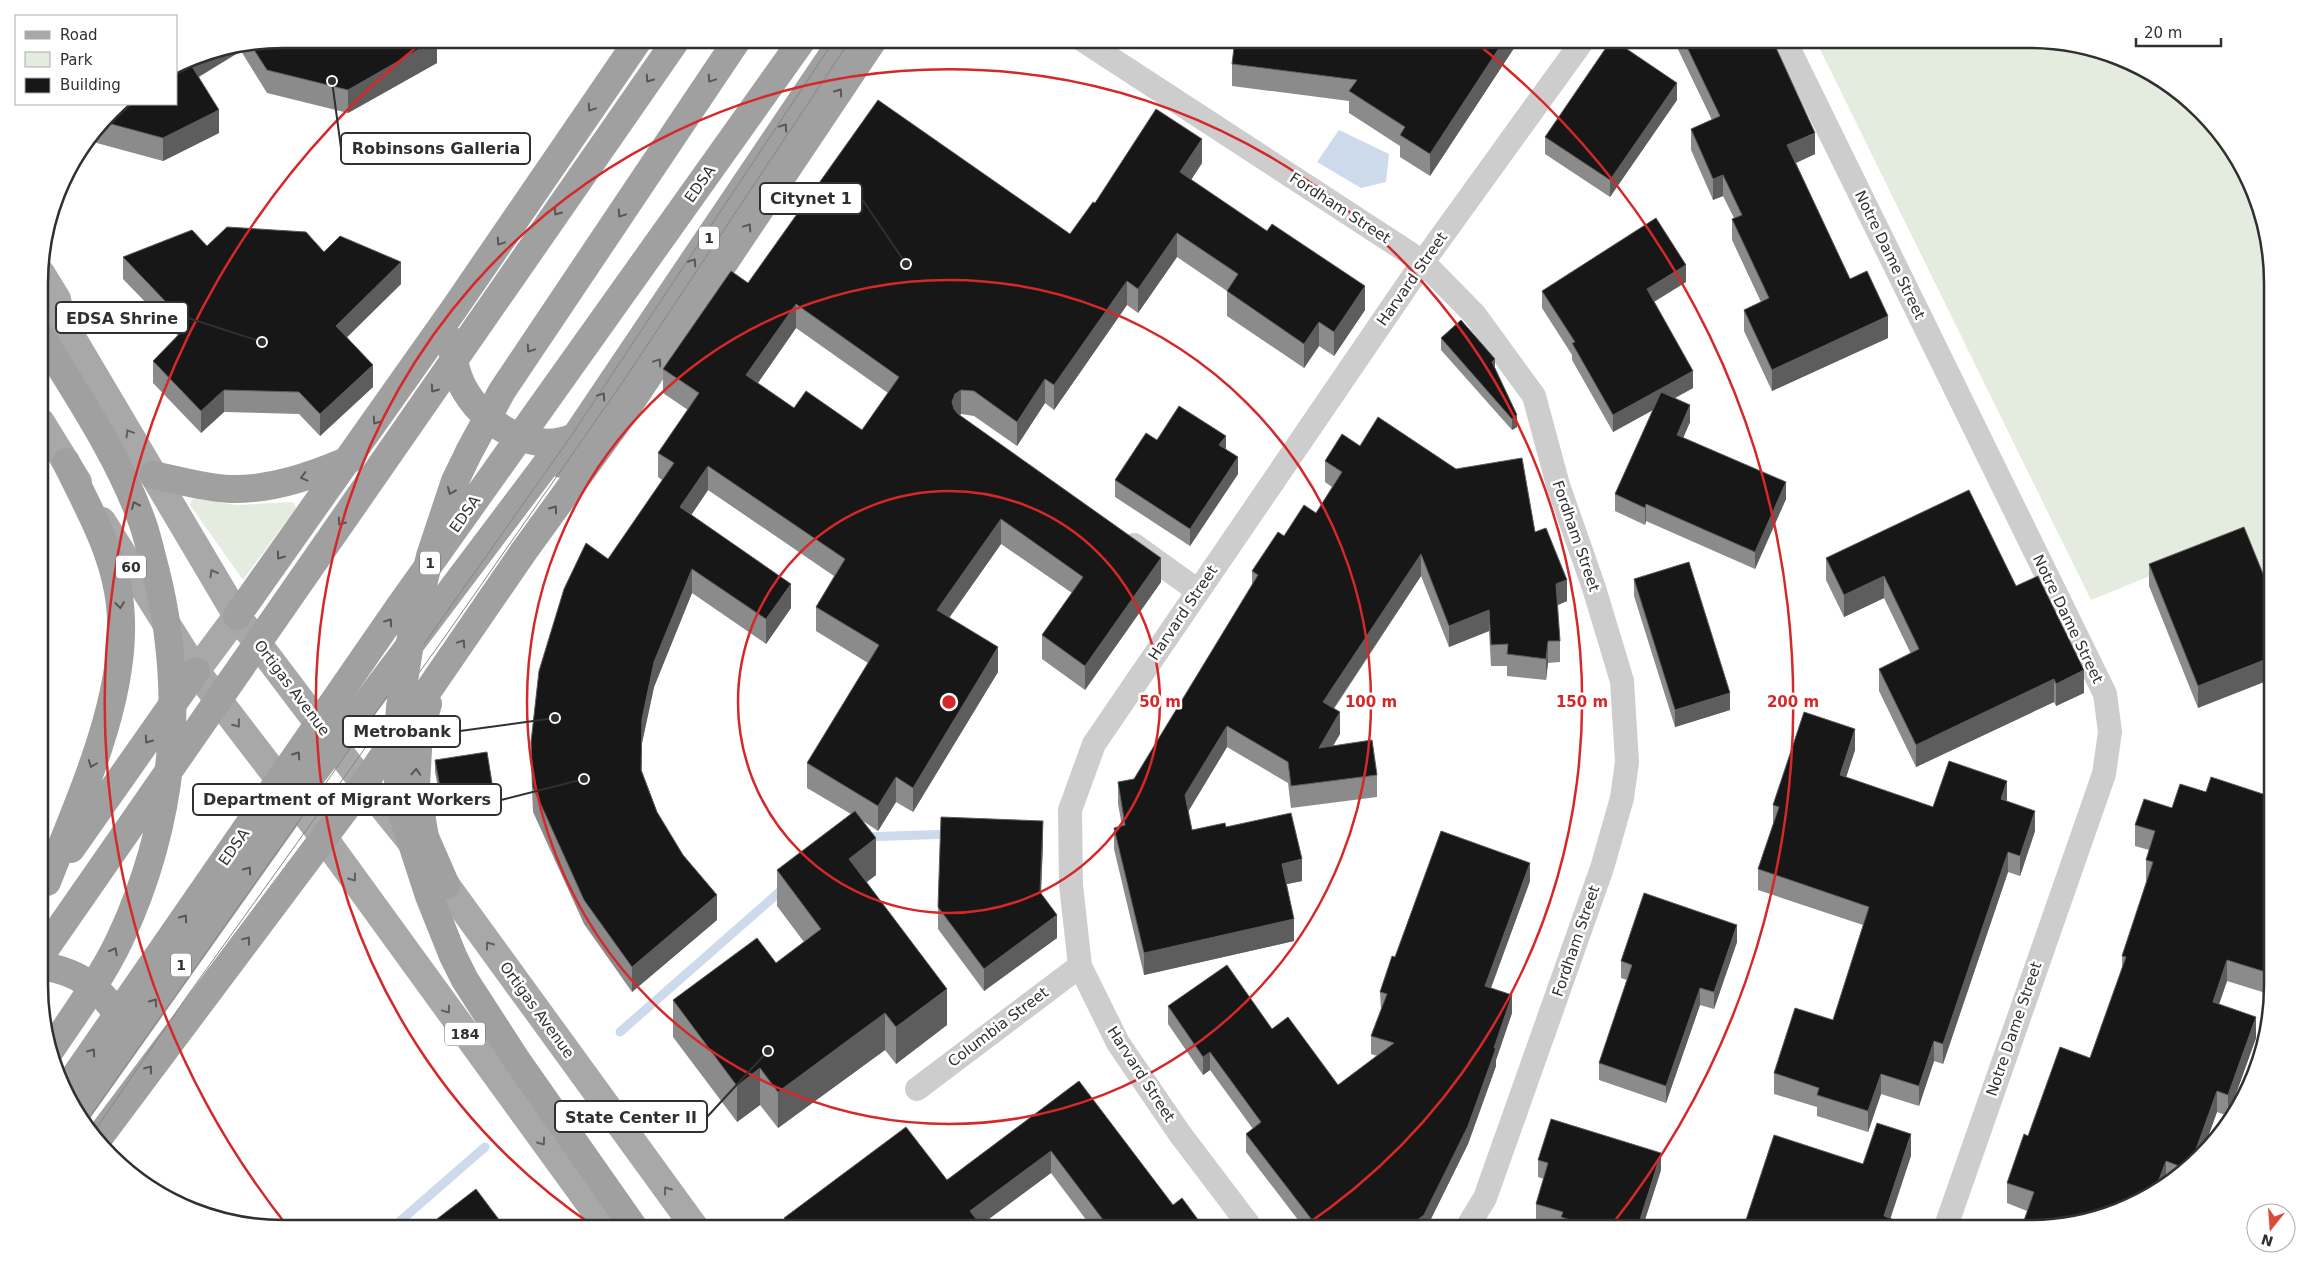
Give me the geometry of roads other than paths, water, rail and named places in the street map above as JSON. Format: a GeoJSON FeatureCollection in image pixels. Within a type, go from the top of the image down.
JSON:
{"type":"FeatureCollection","features":[{"type":"Feature","properties":{"kind":"highway"},"geometry":{"type":"LineString","coordinates":[[237,616],[349,460],[634,47]]}},
{"type":"Feature","properties":{"kind":"highway"},"geometry":{"type":"LineString","coordinates":[[48,945],[671,47]]}},
{"type":"Feature","properties":{"kind":"highway"},"geometry":{"type":"LineString","coordinates":[[628,1220],[516,1059],[465,980],[453,956],[429,896],[400,804],[397,756],[400,707],[412,630],[430,556],[447,501],[469,452],[502,391],[733,47]]}},
{"type":"Feature","properties":{"kind":"highway","name":"EDSA"},"geometry":{"type":"LineString","coordinates":[[69,1084],[393,616],[797,47]]}},
{"type":"Feature","properties":{"kind":"highway","name":"1"},"geometry":{"type":"LineString","coordinates":[[81,1106],[128,1038],[294,808],[568,440],[838,47]]}},
{"type":"Feature","properties":{"kind":"highway","name":"1"},"geometry":{"type":"LineString","coordinates":[[101,1135],[364,784],[524,551],[621,417],[869,47]]}},
{"type":"Feature","properties":{"kind":"highway"},"geometry":{"type":"LineString","coordinates":[[454,309],[451,340],[456,370],[462,385],[478,410],[503,429],[517,436],[531,440],[568,440]]}},
{"type":"Feature","properties":{"kind":"highway"},"geometry":{"type":"LineString","coordinates":[[51,328],[139,514],[147,535],[168,626],[174,693],[170,772],[159,824],[139,890],[112,956],[54,1044]]}},
{"type":"Feature","properties":{"kind":"highway","name":"1"},"geometry":{"type":"LineString","coordinates":[[389,695],[572,450],[568,440]]}},
{"type":"Feature","properties":{"kind":"highway"},"geometry":{"type":"LineString","coordinates":[[160,486],[229,489],[272,486],[313,475],[349,460]]}},
{"type":"Feature","properties":{"kind":"highway"},"geometry":{"type":"LineString","coordinates":[[48,876],[96,755],[119,663],[122,621],[118,591],[104,542],[66,462]]}},
{"type":"Feature","properties":{"kind":"highway"},"geometry":{"type":"LineString","coordinates":[[48,880],[196,671]]}},
{"type":"Feature","properties":{"kind":"highway"},"geometry":{"type":"LineString","coordinates":[[434,683],[419,733],[416,785],[425,837],[446,886]]}},
{"type":"Feature","properties":{"kind":"highway"},"geometry":{"type":"LineString","coordinates":[[48,967],[75,975],[94,986],[110,1003],[122,1022],[128,1038]]}},
{"type":"Feature","properties":{"kind":"main road","name":"Ortigas Avenue"},"geometry":{"type":"LineString","coordinates":[[48,285],[56,299],[51,328],[160,486],[237,616],[364,784],[446,886],[689,1220]]}},
{"type":"Feature","properties":{"kind":"main road","name":"60"},"geometry":{"type":"LineString","coordinates":[[48,433],[196,671],[294,808],[324,838]]}},
{"type":"Feature","properties":{"kind":"main road"},"geometry":{"type":"LineString","coordinates":[[107,529],[118,535],[128,536],[146,530],[162,516],[166,509],[160,486]]}},
{"type":"Feature","properties":{"kind":"main road"},"geometry":{"type":"LineString","coordinates":[[196,671],[237,616]]}},
{"type":"Feature","properties":{"kind":"main road","name":"1"},"geometry":{"type":"LineString","coordinates":[[339,750],[389,695]]}},
{"type":"Feature","properties":{"kind":"main road","name":"184"},"geometry":{"type":"LineString","coordinates":[[324,838],[601,1220]]}},
{"type":"Feature","properties":{"kind":"street","name":"Fordham Street"},"geometry":{"type":"LineString","coordinates":[[1093,47],[1423,262],[1475,315],[1534,396],[1558,485],[1594,588],[1622,681],[1627,762],[1622,798],[1602,868],[1485,1198],[1472,1220]]}},
{"type":"Feature","properties":{"kind":"street","name":"Harvard Street"},"geometry":{"type":"LineString","coordinates":[[1245,1220],[1180,1134],[1118,1043],[1080,966],[1071,884],[1070,810],[1094,744],[1423,262],[1578,47]]}},
{"type":"Feature","properties":{"kind":"street","name":"Notre Dame Street"},"geometry":{"type":"LineString","coordinates":[[1788,47],[2105,694],[2109,722],[2110,732],[2104,774],[1948,1220]]}},
{"type":"Feature","properties":{"kind":"street"},"geometry":{"type":"LineString","coordinates":[[1113,530],[1198,591]]}},
{"type":"Feature","properties":{"kind":"street","name":"Columbia Street"},"geometry":{"type":"LineString","coordinates":[[917,1089],[1080,966]]}},
{"type":"Feature","properties":{"kind":"water"},"geometry":{"type":"Polygon","coordinates":[[[1339,130],[1389,154],[1386,182],[1361,188],[1317,162],[1339,130]]]}},
{"type":"Feature","properties":{"kind":"waterway"},"geometry":{"type":"LineString","coordinates":[[863,837],[952,834]]}},
{"type":"Feature","properties":{"kind":"waterway"},"geometry":{"type":"LineString","coordinates":[[620,1032],[785,887]]}},
{"type":"Feature","properties":{"kind":"waterway"},"geometry":{"type":"LineString","coordinates":[[401,1220],[485,1147]]}},
{"type":"Feature","properties":{"kind":"tram line"},"geometry":{"type":"LineString","coordinates":[[89,1118],[569,439],[830,47]]}},
{"type":"Feature","properties":{"kind":"tram line"},"geometry":{"type":"LineString","coordinates":[[96,1129],[188,995],[444,638],[622,383],[846,47]]}},
{"type":"Feature","properties":{"kind":"place","name":"Robinsons Galleria"},"geometry":{"type":"Point","coordinates":[332,81]}},
{"type":"Feature","properties":{"kind":"place","name":"Citynet 1"},"geometry":{"type":"Point","coordinates":[906,264]}},
{"type":"Feature","properties":{"kind":"place","name":"EDSA Shrine"},"geometry":{"type":"Point","coordinates":[262,342]}},
{"type":"Feature","properties":{"kind":"place","name":"Metrobank"},"geometry":{"type":"Point","coordinates":[555,718]}},
{"type":"Feature","properties":{"kind":"place","name":"Department of Migrant Workers"},"geometry":{"type":"Point","coordinates":[584,779]}},
{"type":"Feature","properties":{"kind":"place","name":"State Center II"},"geometry":{"type":"Point","coordinates":[768,1051]}}]}
